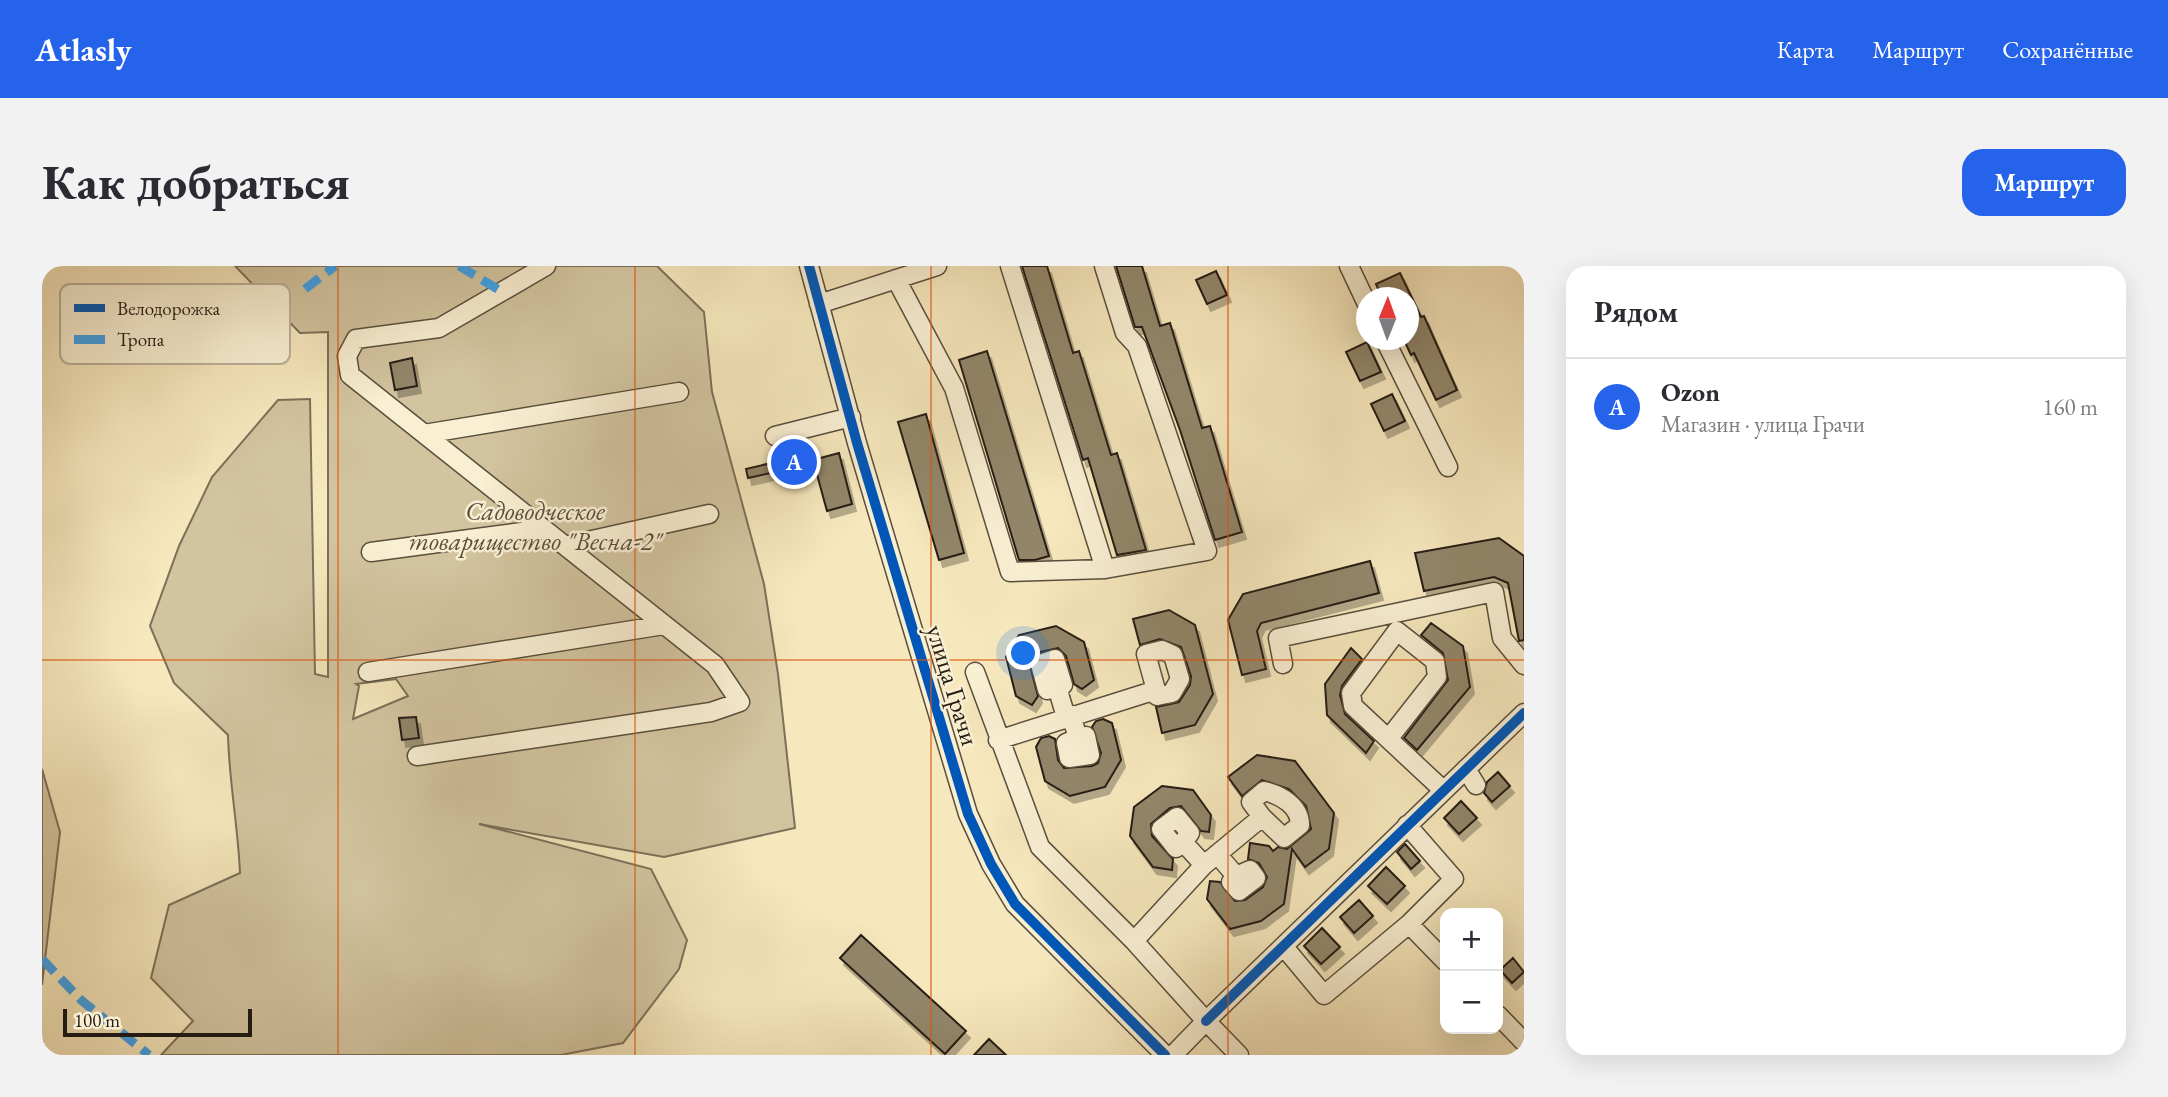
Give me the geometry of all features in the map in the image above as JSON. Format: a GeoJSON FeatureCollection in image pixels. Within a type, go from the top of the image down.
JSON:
{"type":"FeatureCollection","features":[{"type":"Feature","properties":{"kind":"street"},"geometry":{"type":"LineString","coordinates":[[417,756],[711,712],[740,702],[715,665],[350,375],[347,356],[356,339],[439,328],[546,266]]}},
{"type":"Feature","properties":{"kind":"street","name":"улица Грачи"},"geometry":{"type":"LineString","coordinates":[[809,266],[850,417],[968,814],[991,864],[1015,904],[1165,1055]]}},
{"type":"Feature","properties":{"kind":"street"},"geometry":{"type":"LineString","coordinates":[[819,304],[937,266]]}},
{"type":"Feature","properties":{"kind":"street"},"geometry":{"type":"LineString","coordinates":[[1010,266],[1105,569]]}},
{"type":"Feature","properties":{"kind":"street"},"geometry":{"type":"LineString","coordinates":[[896,279],[954,388],[1010,572],[1105,569],[1207,551],[1138,346],[1125,333],[1104,266]]}},
{"type":"Feature","properties":{"kind":"street"},"geometry":{"type":"LineString","coordinates":[[1349,266],[1360,287]]}},
{"type":"Feature","properties":{"kind":"street"},"geometry":{"type":"LineString","coordinates":[[1390,350],[1448,467]]}},
{"type":"Feature","properties":{"kind":"street"},"geometry":{"type":"LineString","coordinates":[[424,434],[679,392]]}},
{"type":"Feature","properties":{"kind":"street"},"geometry":{"type":"LineString","coordinates":[[775,436],[850,417]]}},
{"type":"Feature","properties":{"kind":"street"},"geometry":{"type":"LineString","coordinates":[[565,546],[709,514]]}},
{"type":"Feature","properties":{"kind":"street"},"geometry":{"type":"LineString","coordinates":[[371,552],[544,529]]}},
{"type":"Feature","properties":{"kind":"street"},"geometry":{"type":"LineString","coordinates":[[1283,664],[1278,638],[1494,592],[1502,638],[1524,665]]}},
{"type":"Feature","properties":{"kind":"street"},"geometry":{"type":"LineString","coordinates":[[1397,612],[1397,631],[1351,692],[1353,706],[1390,738],[1440,799]]}},
{"type":"Feature","properties":{"kind":"street"},"geometry":{"type":"LineString","coordinates":[[368,672],[664,625]]}},
{"type":"Feature","properties":{"kind":"street"},"geometry":{"type":"LineString","coordinates":[[1390,738],[1437,677],[1435,661],[1397,631]]}},
{"type":"Feature","properties":{"kind":"street"},"geometry":{"type":"LineString","coordinates":[[975,672],[998,740],[1040,847],[1134,941],[1239,1055]]}},
{"type":"Feature","properties":{"kind":"street"},"geometry":{"type":"LineString","coordinates":[[1057,687],[1078,738]]}},
{"type":"Feature","properties":{"kind":"street"},"geometry":{"type":"LineString","coordinates":[[998,740],[1156,690]]}},
{"type":"Feature","properties":{"kind":"street"},"geometry":{"type":"LineString","coordinates":[[1173,1055],[1284,947],[1301,936],[1336,905],[1367,874],[1407,825],[1440,799],[1466,769],[1524,713]]}},
{"type":"Feature","properties":{"kind":"street"},"geometry":{"type":"LineString","coordinates":[[1466,769],[1476,785]]}},
{"type":"Feature","properties":{"kind":"street"},"geometry":{"type":"LineString","coordinates":[[1134,941],[1211,860],[1262,817]]}},
{"type":"Feature","properties":{"kind":"street"},"geometry":{"type":"LineString","coordinates":[[1284,947],[1324,995],[1409,925],[1454,879],[1407,825]]}},
{"type":"Feature","properties":{"kind":"street"},"geometry":{"type":"LineString","coordinates":[[1183,842],[1236,876]]}},
{"type":"Feature","properties":{"kind":"street"},"geometry":{"type":"LineString","coordinates":[[1409,925],[1440,956]]}},
{"type":"Feature","properties":{"kind":"street"},"geometry":{"type":"LineString","coordinates":[[1503,1020],[1524,1042]]}},
{"type":"Feature","properties":{"kind":"green space","name":"Садоводческое товарищество \"Весна-2\""},"geometry":{"type":"Polygon","coordinates":[[[235,266],[657,266],[704,312],[712,392],[764,584],[778,674],[795,828],[664,857],[479,824],[651,869],[687,940],[679,969],[623,1043],[561,1055],[161,1055],[193,1021],[151,978],[169,905],[240,873],[228,735],[174,683],[150,626],[179,546],[212,477],[278,400],[310,399],[315,674],[328,677],[328,332],[300,333],[290,323],[290,284],[252,284],[235,266]],[[396,679],[356,684],[359,686],[353,719],[408,696],[396,679]]]}},
{"type":"Feature","properties":{"kind":"green space"},"geometry":{"type":"Polygon","coordinates":[[[42,769],[60,832],[42,985],[42,769]]]}},
{"type":"Feature","properties":{"kind":"building"},"geometry":{"type":"Polygon","coordinates":[[[1022,266],[1047,266],[1073,353],[1079,351],[1111,455],[1117,453],[1146,550],[1117,555],[1088,458],[1083,460],[1022,266]]]}},
{"type":"Feature","properties":{"kind":"building"},"geometry":{"type":"Polygon","coordinates":[[[1116,266],[1142,266],[1160,326],[1170,323],[1202,428],[1210,426],[1242,532],[1215,540],[1180,430],[1142,327],[1135,327],[1116,266]]]}},
{"type":"Feature","properties":{"kind":"building"},"geometry":{"type":"Polygon","coordinates":[[[1216,271],[1227,295],[1207,304],[1196,280],[1216,271]]]}},
{"type":"Feature","properties":{"kind":"building"},"geometry":{"type":"Polygon","coordinates":[[[1400,273],[1407,287],[1377,287],[1376,284],[1400,273]]]}},
{"type":"Feature","properties":{"kind":"building"},"geometry":{"type":"Polygon","coordinates":[[[1419,313],[1421,317],[1424,316],[1457,390],[1436,400],[1414,353],[1411,355],[1409,350],[1419,350],[1419,313]]]}},
{"type":"Feature","properties":{"kind":"building"},"geometry":{"type":"Polygon","coordinates":[[[1356,347],[1356,350],[1371,350],[1381,372],[1360,381],[1346,352],[1356,347]]]}},
{"type":"Feature","properties":{"kind":"building"},"geometry":{"type":"Polygon","coordinates":[[[987,351],[1049,556],[1035,560],[1019,560],[959,360],[987,351]]]}},
{"type":"Feature","properties":{"kind":"building"},"geometry":{"type":"Polygon","coordinates":[[[412,358],[417,386],[395,390],[390,363],[412,358]]]}},
{"type":"Feature","properties":{"kind":"building"},"geometry":{"type":"Polygon","coordinates":[[[1392,394],[1405,421],[1384,431],[1371,404],[1392,394]]]}},
{"type":"Feature","properties":{"kind":"building"},"geometry":{"type":"Polygon","coordinates":[[[926,414],[964,553],[939,560],[898,422],[926,414]]]}},
{"type":"Feature","properties":{"kind":"building"},"geometry":{"type":"Polygon","coordinates":[[[839,453],[852,504],[827,511],[813,460],[839,453]]]}},
{"type":"Feature","properties":{"kind":"building"},"geometry":{"type":"Polygon","coordinates":[[[800,456],[802,466],[748,478],[746,469],[800,456]]]}},
{"type":"Feature","properties":{"kind":"building"},"geometry":{"type":"Polygon","coordinates":[[[1499,538],[1524,556],[1524,640],[1519,641],[1508,583],[1494,577],[1424,591],[1415,553],[1499,538]]]}},
{"type":"Feature","properties":{"kind":"building"},"geometry":{"type":"Polygon","coordinates":[[[1370,561],[1379,593],[1261,623],[1257,631],[1266,669],[1242,675],[1228,620],[1243,594],[1370,561]]]}},
{"type":"Feature","properties":{"kind":"building"},"geometry":{"type":"Polygon","coordinates":[[[1169,610],[1195,625],[1213,694],[1195,725],[1162,733],[1156,707],[1179,702],[1190,685],[1191,676],[1181,647],[1160,639],[1140,645],[1133,619],[1169,610]]]}},
{"type":"Feature","properties":{"kind":"building"},"geometry":{"type":"Polygon","coordinates":[[[1431,623],[1463,646],[1470,687],[1417,750],[1404,738],[1448,680],[1443,653],[1421,635],[1431,623]]]}},
{"type":"Feature","properties":{"kind":"building"},"geometry":{"type":"Polygon","coordinates":[[[1056,626],[1084,642],[1094,680],[1082,689],[1074,684],[1066,656],[1058,648],[1036,653],[1029,662],[1038,696],[1032,705],[1016,696],[1006,657],[1019,635],[1056,626]]]}},
{"type":"Feature","properties":{"kind":"building"},"geometry":{"type":"Polygon","coordinates":[[[1351,648],[1362,659],[1342,686],[1340,695],[1345,714],[1374,741],[1366,753],[1327,715],[1325,684],[1351,648]]]}},
{"type":"Feature","properties":{"kind":"building"},"geometry":{"type":"Polygon","coordinates":[[[416,717],[419,738],[402,740],[399,718],[416,717]]]}},
{"type":"Feature","properties":{"kind":"building"},"geometry":{"type":"Polygon","coordinates":[[[1103,719],[1112,723],[1121,760],[1105,787],[1070,796],[1045,781],[1036,747],[1041,738],[1049,736],[1055,739],[1058,760],[1064,768],[1092,766],[1098,763],[1101,753],[1092,727],[1096,721],[1103,719]]]}},
{"type":"Feature","properties":{"kind":"building"},"geometry":{"type":"Polygon","coordinates":[[[1257,755],[1295,761],[1334,813],[1329,849],[1305,867],[1292,849],[1284,904],[1261,921],[1230,929],[1207,899],[1210,881],[1220,882],[1235,901],[1245,900],[1263,887],[1267,877],[1259,863],[1248,859],[1250,843],[1269,846],[1273,851],[1278,847],[1287,849],[1311,829],[1306,806],[1289,789],[1262,780],[1242,796],[1228,777],[1257,755]]]}},
{"type":"Feature","properties":{"kind":"building"},"geometry":{"type":"Polygon","coordinates":[[[1498,772],[1510,786],[1492,802],[1484,793],[1487,782],[1498,772]]]}},
{"type":"Feature","properties":{"kind":"building"},"geometry":{"type":"Polygon","coordinates":[[[1162,786],[1193,790],[1211,815],[1209,832],[1201,831],[1181,806],[1170,808],[1151,824],[1152,836],[1173,859],[1172,870],[1153,867],[1130,836],[1134,807],[1162,786]]]}},
{"type":"Feature","properties":{"kind":"building"},"geometry":{"type":"Polygon","coordinates":[[[1461,801],[1477,818],[1459,834],[1444,818],[1461,801]]]}},
{"type":"Feature","properties":{"kind":"building"},"geometry":{"type":"Polygon","coordinates":[[[1405,844],[1420,861],[1411,869],[1397,852],[1405,844]]]}},
{"type":"Feature","properties":{"kind":"building"},"geometry":{"type":"Polygon","coordinates":[[[1386,867],[1405,886],[1387,904],[1368,886],[1386,867]]]}},
{"type":"Feature","properties":{"kind":"building"},"geometry":{"type":"Polygon","coordinates":[[[1359,900],[1373,916],[1354,933],[1340,917],[1359,900]]]}},
{"type":"Feature","properties":{"kind":"building"},"geometry":{"type":"Polygon","coordinates":[[[1322,928],[1340,947],[1321,964],[1304,946],[1322,928]]]}},
{"type":"Feature","properties":{"kind":"building"},"geometry":{"type":"Polygon","coordinates":[[[861,935],[966,1031],[945,1054],[840,958],[861,935]]]}},
{"type":"Feature","properties":{"kind":"building"},"geometry":{"type":"Polygon","coordinates":[[[1513,958],[1524,972],[1512,983],[1503,973],[1503,967],[1513,958]]]}},
{"type":"Feature","properties":{"kind":"building"},"geometry":{"type":"Polygon","coordinates":[[[989,1039],[1006,1055],[974,1055],[989,1039]]]}},
{"type":"Feature","properties":{"kind":"waterway"},"geometry":{"type":"LineString","coordinates":[[42,1042],[44,1055]]}},
{"type":"Feature","properties":{"kind":"marked path"},"geometry":{"type":"LineString","coordinates":[[305,289],[335,266]]}},
{"type":"Feature","properties":{"kind":"marked path"},"geometry":{"type":"LineString","coordinates":[[459,266],[501,291]]}},
{"type":"Feature","properties":{"kind":"marked path"},"geometry":{"type":"LineString","coordinates":[[42,959],[81,1000],[149,1055]]}},
{"type":"Feature","properties":{"kind":"cycle path"},"geometry":{"type":"LineString","coordinates":[[809,266],[857,443],[968,814],[991,864],[1015,904],[1165,1055]]}},
{"type":"Feature","properties":{"kind":"cycle path"},"geometry":{"type":"LineString","coordinates":[[1206,1021],[1524,713]]}},
{"type":"Feature","properties":{"kind":"place","name":"Ozon"},"geometry":{"type":"Point","coordinates":[794,462]}}]}
